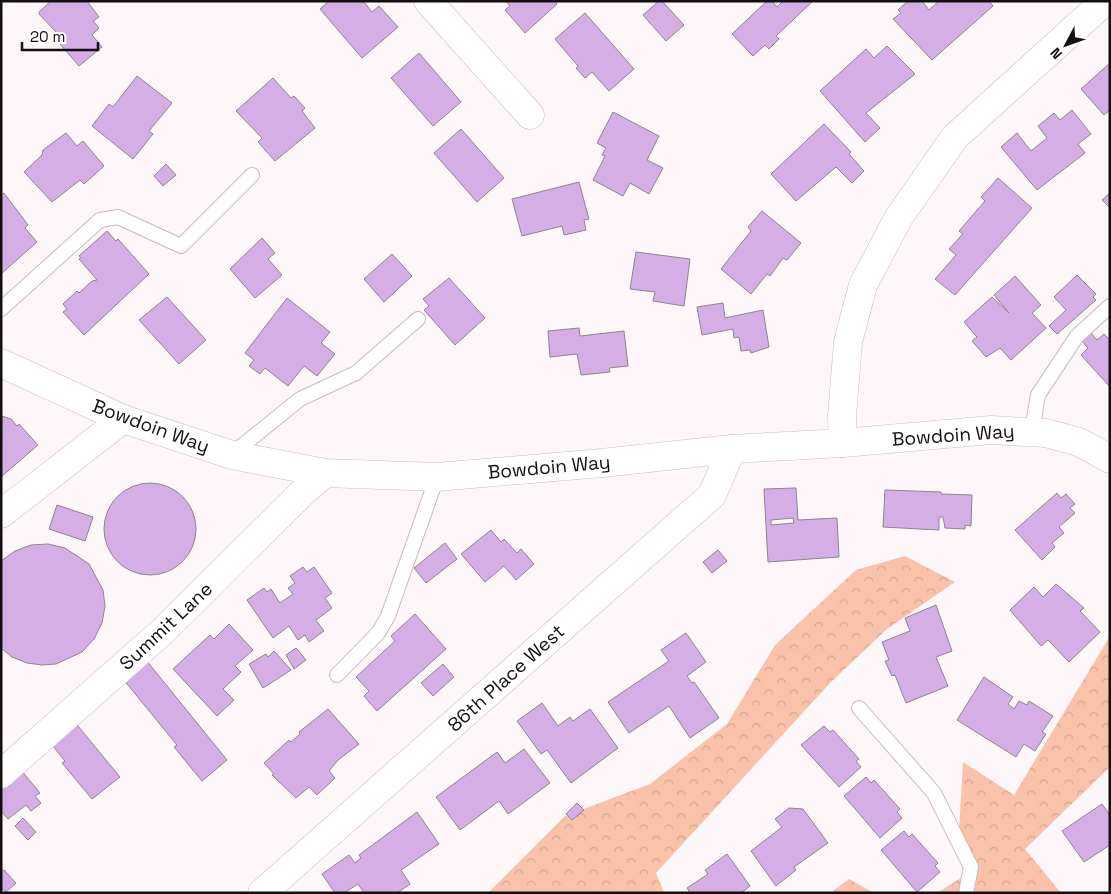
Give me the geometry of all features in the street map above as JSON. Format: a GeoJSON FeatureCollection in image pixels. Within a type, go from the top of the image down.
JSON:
{"type":"FeatureCollection","features":[{"type":"Feature","properties":{"kind":"street"},"geometry":{"type":"LineString","coordinates":[[428,1],[530,115]]}},
{"type":"Feature","properties":{"kind":"street"},"geometry":{"type":"LineString","coordinates":[[843,443],[842,416],[848,342],[863,285],[898,217],[955,137],[1105,1]]}},
{"type":"Feature","properties":{"kind":"street","name":"Bowdoin Way"},"geometry":{"type":"LineString","coordinates":[[1,363],[123,419],[232,455],[325,473],[438,476],[602,463],[732,449],[843,443],[991,430],[1032,431],[1080,442],[1110,459]]}},
{"type":"Feature","properties":{"kind":"street"},"geometry":{"type":"LineString","coordinates":[[1,514],[123,419]]}},
{"type":"Feature","properties":{"kind":"street","name":"86th Place West"},"geometry":{"type":"LineString","coordinates":[[262,893],[712,495],[732,449]]}},
{"type":"Feature","properties":{"kind":"street","name":"Summit Lane"},"geometry":{"type":"LineString","coordinates":[[1,774],[163,631],[303,492],[325,473]]}},
{"type":"Feature","properties":{"kind":"lane"},"geometry":{"type":"LineString","coordinates":[[1,309],[100,220],[118,217],[181,246],[252,175]]}},
{"type":"Feature","properties":{"kind":"lane"},"geometry":{"type":"LineString","coordinates":[[1032,431],[1038,394],[1077,336],[1110,306]]}},
{"type":"Feature","properties":{"kind":"lane"},"geometry":{"type":"LineString","coordinates":[[232,455],[300,399],[356,373],[418,319]]}},
{"type":"Feature","properties":{"kind":"lane"},"geometry":{"type":"LineString","coordinates":[[336,676],[378,633],[388,616],[438,476]]}},
{"type":"Feature","properties":{"kind":"lane"},"geometry":{"type":"LineString","coordinates":[[859,708],[934,793],[971,867],[966,893]]}},
{"type":"Feature","properties":{"kind":"green space"},"geometry":{"type":"Polygon","coordinates":[[[905,556],[955,582],[887,629],[830,683],[656,873],[664,893],[488,893],[565,816],[650,784],[727,724],[775,645],[856,570],[905,556]]]}},
{"type":"Feature","properties":{"kind":"green space"},"geometry":{"type":"Polygon","coordinates":[[[1110,636],[1110,767],[1025,849],[1061,893],[937,893],[967,874],[959,831],[963,762],[1014,795],[1110,636]]]}},
{"type":"Feature","properties":{"kind":"green space"},"geometry":{"type":"Polygon","coordinates":[[[849,879],[874,893],[830,893],[849,879]]]}},
{"type":"Feature","properties":{"kind":"building"},"geometry":{"type":"Polygon","coordinates":[[[51,1],[87,1],[99,17],[93,21],[99,28],[92,35],[102,47],[79,66],[60,44],[63,42],[57,33],[39,14],[51,1]]]}},
{"type":"Feature","properties":{"kind":"building"},"geometry":{"type":"Polygon","coordinates":[[[329,1],[363,1],[372,12],[379,6],[398,27],[362,58],[320,9],[329,1]]]}},
{"type":"Feature","properties":{"kind":"building"},"geometry":{"type":"Polygon","coordinates":[[[506,1],[555,1],[557,4],[525,33],[505,10],[510,6],[506,1]]]}},
{"type":"Feature","properties":{"kind":"building"},"geometry":{"type":"Polygon","coordinates":[[[659,1],[662,1],[684,25],[666,41],[643,15],[659,1]]]}},
{"type":"Feature","properties":{"kind":"building"},"geometry":{"type":"Polygon","coordinates":[[[767,1],[772,1],[777,7],[783,1],[813,1],[776,36],[779,39],[769,49],[765,45],[753,56],[732,34],[767,1]]]}},
{"type":"Feature","properties":{"kind":"building"},"geometry":{"type":"Polygon","coordinates":[[[908,1],[922,1],[929,10],[939,1],[989,1],[993,6],[932,60],[893,19],[901,13],[898,10],[908,1]]]}},
{"type":"Feature","properties":{"kind":"building"},"geometry":{"type":"Polygon","coordinates":[[[585,13],[634,69],[609,91],[592,72],[585,78],[576,68],[578,66],[555,39],[585,13]]]}},
{"type":"Feature","properties":{"kind":"building"},"geometry":{"type":"Polygon","coordinates":[[[887,46],[915,74],[866,113],[880,128],[865,142],[820,91],[866,49],[874,58],[887,46]]]}},
{"type":"Feature","properties":{"kind":"building"},"geometry":{"type":"Polygon","coordinates":[[[419,53],[461,102],[433,126],[391,78],[419,53]]]}},
{"type":"Feature","properties":{"kind":"building"},"geometry":{"type":"Polygon","coordinates":[[[1110,63],[1110,110],[1104,115],[1081,89],[1110,63]]]}},
{"type":"Feature","properties":{"kind":"building"},"geometry":{"type":"Polygon","coordinates":[[[137,76],[172,103],[149,131],[153,134],[133,159],[92,126],[109,104],[113,107],[137,76]]]}},
{"type":"Feature","properties":{"kind":"building"},"geometry":{"type":"Polygon","coordinates":[[[273,78],[291,98],[294,96],[305,108],[302,111],[315,128],[275,161],[258,142],[262,138],[236,111],[273,78]]]}},
{"type":"Feature","properties":{"kind":"building"},"geometry":{"type":"Polygon","coordinates":[[[1072,110],[1091,134],[1078,144],[1085,153],[1037,190],[1001,147],[1017,133],[1031,151],[1047,138],[1038,126],[1054,113],[1060,120],[1072,110]]]}},
{"type":"Feature","properties":{"kind":"building"},"geometry":{"type":"Polygon","coordinates":[[[613,112],[659,136],[647,160],[663,168],[649,194],[630,183],[623,196],[593,180],[605,156],[602,155],[606,148],[597,143],[613,112]]]}},
{"type":"Feature","properties":{"kind":"building"},"geometry":{"type":"Polygon","coordinates":[[[824,124],[851,152],[849,154],[864,171],[852,183],[836,167],[796,201],[771,174],[824,124]]]}},
{"type":"Feature","properties":{"kind":"building"},"geometry":{"type":"Polygon","coordinates":[[[461,129],[504,178],[477,202],[434,153],[461,129]]]}},
{"type":"Feature","properties":{"kind":"building"},"geometry":{"type":"Polygon","coordinates":[[[66,133],[77,146],[83,141],[104,166],[84,184],[80,180],[52,202],[24,172],[42,155],[43,150],[66,133]]]}},
{"type":"Feature","properties":{"kind":"building"},"geometry":{"type":"Polygon","coordinates":[[[166,164],[176,175],[163,186],[154,176],[166,164]]]}},
{"type":"Feature","properties":{"kind":"building"},"geometry":{"type":"Polygon","coordinates":[[[998,178],[1032,208],[955,295],[935,279],[956,255],[949,249],[963,234],[959,231],[985,201],[981,197],[998,178]]]}},
{"type":"Feature","properties":{"kind":"building"},"geometry":{"type":"Polygon","coordinates":[[[579,182],[589,219],[584,220],[586,230],[564,235],[562,226],[522,236],[512,199],[579,182]]]}},
{"type":"Feature","properties":{"kind":"building"},"geometry":{"type":"Polygon","coordinates":[[[4,193],[28,225],[25,228],[37,242],[1,274],[1,195],[4,193]]]}},
{"type":"Feature","properties":{"kind":"building"},"geometry":{"type":"Polygon","coordinates":[[[1110,193],[1110,208],[1102,200],[1110,193]]]}},
{"type":"Feature","properties":{"kind":"building"},"geometry":{"type":"Polygon","coordinates":[[[762,211],[801,243],[787,260],[783,258],[770,276],[767,274],[751,294],[721,269],[751,231],[748,227],[762,211]]]}},
{"type":"Feature","properties":{"kind":"building"},"geometry":{"type":"Polygon","coordinates":[[[107,231],[116,241],[118,239],[149,274],[84,335],[63,312],[67,309],[63,304],[77,291],[79,293],[92,281],[97,280],[79,259],[81,258],[79,256],[107,231]]]}},
{"type":"Feature","properties":{"kind":"building"},"geometry":{"type":"Polygon","coordinates":[[[262,238],[275,253],[268,259],[282,275],[255,298],[230,269],[262,238]]]}},
{"type":"Feature","properties":{"kind":"building"},"geometry":{"type":"Polygon","coordinates":[[[636,252],[690,259],[684,306],[653,301],[655,292],[630,289],[636,252]]]}},
{"type":"Feature","properties":{"kind":"building"},"geometry":{"type":"Polygon","coordinates":[[[392,254],[412,276],[384,302],[364,279],[392,254]]]}},
{"type":"Feature","properties":{"kind":"building"},"geometry":{"type":"Polygon","coordinates":[[[1077,275],[1096,294],[1093,297],[1096,300],[1057,334],[1049,326],[1066,310],[1054,297],[1077,275]]]}},
{"type":"Feature","properties":{"kind":"building"},"geometry":{"type":"Polygon","coordinates":[[[1015,276],[1041,305],[1032,313],[1046,328],[1011,360],[1000,348],[986,357],[972,341],[977,337],[964,322],[992,297],[1009,313],[994,295],[1015,276]]]}},
{"type":"Feature","properties":{"kind":"building"},"geometry":{"type":"Polygon","coordinates":[[[449,278],[485,318],[455,345],[424,310],[429,306],[423,299],[449,278]]]}},
{"type":"Feature","properties":{"kind":"building"},"geometry":{"type":"Polygon","coordinates":[[[167,297],[206,340],[179,364],[139,320],[167,297]]]}},
{"type":"Feature","properties":{"kind":"building"},"geometry":{"type":"Polygon","coordinates":[[[287,298],[330,332],[321,343],[335,354],[317,376],[304,366],[288,386],[265,368],[260,374],[249,366],[254,360],[245,353],[287,298]]]}},
{"type":"Feature","properties":{"kind":"building"},"geometry":{"type":"Polygon","coordinates":[[[723,303],[725,318],[763,310],[769,347],[751,353],[750,350],[741,351],[739,337],[734,338],[733,329],[702,335],[697,307],[723,303]]]}},
{"type":"Feature","properties":{"kind":"building"},"geometry":{"type":"Polygon","coordinates":[[[579,328],[580,336],[624,331],[628,366],[609,368],[610,372],[581,375],[577,354],[550,357],[548,331],[579,328]]]}},
{"type":"Feature","properties":{"kind":"building"},"geometry":{"type":"Polygon","coordinates":[[[1091,333],[1097,340],[1104,334],[1110,340],[1110,387],[1081,355],[1088,348],[1082,341],[1091,333]]]}},
{"type":"Feature","properties":{"kind":"building"},"geometry":{"type":"Polygon","coordinates":[[[2,416],[11,419],[17,426],[19,424],[38,445],[1,477],[2,416]]]}},
{"type":"Feature","properties":{"kind":"building"},"geometry":{"type":"Polygon","coordinates":[[[141,483],[159,483],[176,490],[189,503],[196,520],[196,538],[189,555],[176,568],[159,575],[141,575],[124,568],[111,555],[104,538],[104,520],[111,503],[124,490],[141,483]]]}},
{"type":"Feature","properties":{"kind":"building"},"geometry":{"type":"Polygon","coordinates":[[[796,488],[798,520],[837,518],[839,557],[768,562],[764,489],[796,488]],[[793,518],[771,520],[771,525],[794,523],[793,518]]]}},
{"type":"Feature","properties":{"kind":"building"},"geometry":{"type":"Polygon","coordinates":[[[885,490],[972,495],[971,526],[965,525],[965,529],[945,528],[943,517],[939,517],[939,530],[883,527],[885,490]]]}},
{"type":"Feature","properties":{"kind":"building"},"geometry":{"type":"Polygon","coordinates":[[[1057,493],[1061,498],[1066,494],[1075,504],[1070,508],[1075,513],[1059,527],[1064,533],[1052,543],[1055,547],[1042,560],[1015,530],[1057,493]]]}},
{"type":"Feature","properties":{"kind":"building"},"geometry":{"type":"Polygon","coordinates":[[[57,505],[93,517],[85,541],[49,529],[57,505]]]}},
{"type":"Feature","properties":{"kind":"building"},"geometry":{"type":"Polygon","coordinates":[[[491,530],[501,542],[504,539],[517,553],[521,549],[534,564],[516,580],[504,566],[485,582],[461,554],[491,530]]]}},
{"type":"Feature","properties":{"kind":"building"},"geometry":{"type":"Polygon","coordinates":[[[445,543],[457,559],[426,583],[414,568],[445,543]]]}},
{"type":"Feature","properties":{"kind":"building"},"geometry":{"type":"Polygon","coordinates":[[[48,544],[65,548],[89,564],[103,590],[105,606],[102,623],[94,639],[82,652],[56,664],[42,665],[27,663],[12,657],[1,648],[1,561],[15,551],[31,545],[48,544]]]}},
{"type":"Feature","properties":{"kind":"building"},"geometry":{"type":"Polygon","coordinates":[[[718,550],[727,561],[712,573],[703,562],[718,550]]]}},
{"type":"Feature","properties":{"kind":"building"},"geometry":{"type":"Polygon","coordinates":[[[303,567],[307,572],[314,567],[332,593],[325,598],[332,608],[316,620],[324,631],[309,642],[305,635],[298,640],[289,626],[273,638],[247,600],[264,588],[267,592],[271,589],[280,603],[293,594],[288,588],[295,583],[290,576],[303,567]]]}},
{"type":"Feature","properties":{"kind":"building"},"geometry":{"type":"Polygon","coordinates":[[[1056,584],[1084,608],[1080,611],[1100,632],[1069,662],[1048,640],[1041,646],[1010,610],[1034,587],[1043,597],[1056,584]]]}},
{"type":"Feature","properties":{"kind":"building"},"geometry":{"type":"Polygon","coordinates":[[[936,605],[952,651],[936,657],[948,686],[906,703],[895,675],[892,676],[885,661],[889,660],[882,642],[910,631],[905,618],[936,605]]]}},
{"type":"Feature","properties":{"kind":"building"},"geometry":{"type":"Polygon","coordinates":[[[415,614],[446,649],[377,711],[364,696],[369,691],[356,677],[395,641],[391,636],[415,614]]]}},
{"type":"Feature","properties":{"kind":"building"},"geometry":{"type":"Polygon","coordinates":[[[229,624],[253,650],[235,666],[241,672],[223,689],[234,700],[217,716],[173,669],[210,635],[214,639],[229,624]]]}},
{"type":"Feature","properties":{"kind":"building"},"geometry":{"type":"Polygon","coordinates":[[[686,633],[706,662],[687,676],[692,683],[694,682],[719,718],[690,738],[669,706],[629,733],[608,702],[669,661],[661,650],[686,633]]]}},
{"type":"Feature","properties":{"kind":"building"},"geometry":{"type":"Polygon","coordinates":[[[296,648],[306,660],[294,669],[286,655],[296,648]]]}},
{"type":"Feature","properties":{"kind":"building"},"geometry":{"type":"Polygon","coordinates":[[[274,651],[291,670],[263,688],[249,664],[266,654],[268,657],[274,651]]]}},
{"type":"Feature","properties":{"kind":"building"},"geometry":{"type":"Polygon","coordinates":[[[146,660],[227,760],[202,781],[174,747],[177,745],[123,679],[146,660]]]}},
{"type":"Feature","properties":{"kind":"building"},"geometry":{"type":"Polygon","coordinates":[[[443,664],[454,677],[433,696],[421,683],[443,664]]]}},
{"type":"Feature","properties":{"kind":"building"},"geometry":{"type":"Polygon","coordinates":[[[984,677],[1013,697],[1008,704],[1014,709],[1019,701],[1027,705],[1029,701],[1053,716],[1042,732],[1046,734],[1035,751],[1024,744],[1016,757],[957,720],[984,677]]]}},
{"type":"Feature","properties":{"kind":"building"},"geometry":{"type":"Polygon","coordinates":[[[542,703],[558,726],[570,717],[573,721],[590,709],[618,748],[571,783],[547,750],[541,754],[517,721],[542,703]]]}},
{"type":"Feature","properties":{"kind":"building"},"geometry":{"type":"Polygon","coordinates":[[[328,709],[359,744],[338,760],[329,771],[335,778],[317,795],[309,787],[296,798],[272,775],[274,774],[264,763],[328,709]]]}},
{"type":"Feature","properties":{"kind":"building"},"geometry":{"type":"Polygon","coordinates":[[[73,720],[120,777],[92,799],[62,763],[65,761],[48,740],[73,720]]]}},
{"type":"Feature","properties":{"kind":"building"},"geometry":{"type":"Polygon","coordinates":[[[824,726],[830,732],[833,730],[859,759],[856,761],[861,767],[839,787],[801,745],[824,726]]]}},
{"type":"Feature","properties":{"kind":"building"},"geometry":{"type":"Polygon","coordinates":[[[524,749],[550,783],[508,814],[499,801],[460,830],[436,797],[497,752],[505,763],[524,749]]]}},
{"type":"Feature","properties":{"kind":"building"},"geometry":{"type":"Polygon","coordinates":[[[21,770],[40,793],[35,796],[41,803],[31,811],[26,805],[8,819],[1,811],[1,786],[21,770]]]}},
{"type":"Feature","properties":{"kind":"building"},"geometry":{"type":"Polygon","coordinates":[[[866,777],[871,783],[874,780],[900,809],[897,812],[902,818],[880,838],[844,796],[866,777]]]}},
{"type":"Feature","properties":{"kind":"building"},"geometry":{"type":"Polygon","coordinates":[[[577,803],[584,810],[572,820],[566,814],[577,803]]]}},
{"type":"Feature","properties":{"kind":"building"},"geometry":{"type":"Polygon","coordinates":[[[1102,804],[1110,815],[1110,845],[1084,862],[1062,831],[1102,804]]]}},
{"type":"Feature","properties":{"kind":"building"},"geometry":{"type":"Polygon","coordinates":[[[789,808],[803,809],[828,843],[794,867],[796,870],[776,886],[751,851],[782,827],[775,819],[789,808]]]}},
{"type":"Feature","properties":{"kind":"building"},"geometry":{"type":"Polygon","coordinates":[[[417,812],[439,844],[401,870],[410,884],[397,893],[364,893],[358,884],[344,893],[335,893],[322,874],[349,855],[355,863],[361,858],[359,855],[417,812]]]}},
{"type":"Feature","properties":{"kind":"building"},"geometry":{"type":"Polygon","coordinates":[[[23,818],[36,832],[28,840],[15,826],[23,818]]]}},
{"type":"Feature","properties":{"kind":"building"},"geometry":{"type":"Polygon","coordinates":[[[904,831],[909,837],[912,834],[938,863],[935,866],[940,872],[917,892],[881,850],[904,831]]]}},
{"type":"Feature","properties":{"kind":"building"},"geometry":{"type":"Polygon","coordinates":[[[727,854],[750,886],[741,893],[690,893],[687,888],[708,874],[705,870],[727,854]]]}},
{"type":"Feature","properties":{"kind":"building"},"geometry":{"type":"Polygon","coordinates":[[[4,870],[16,883],[6,892],[1,888],[1,872],[4,870]]]}}]}
